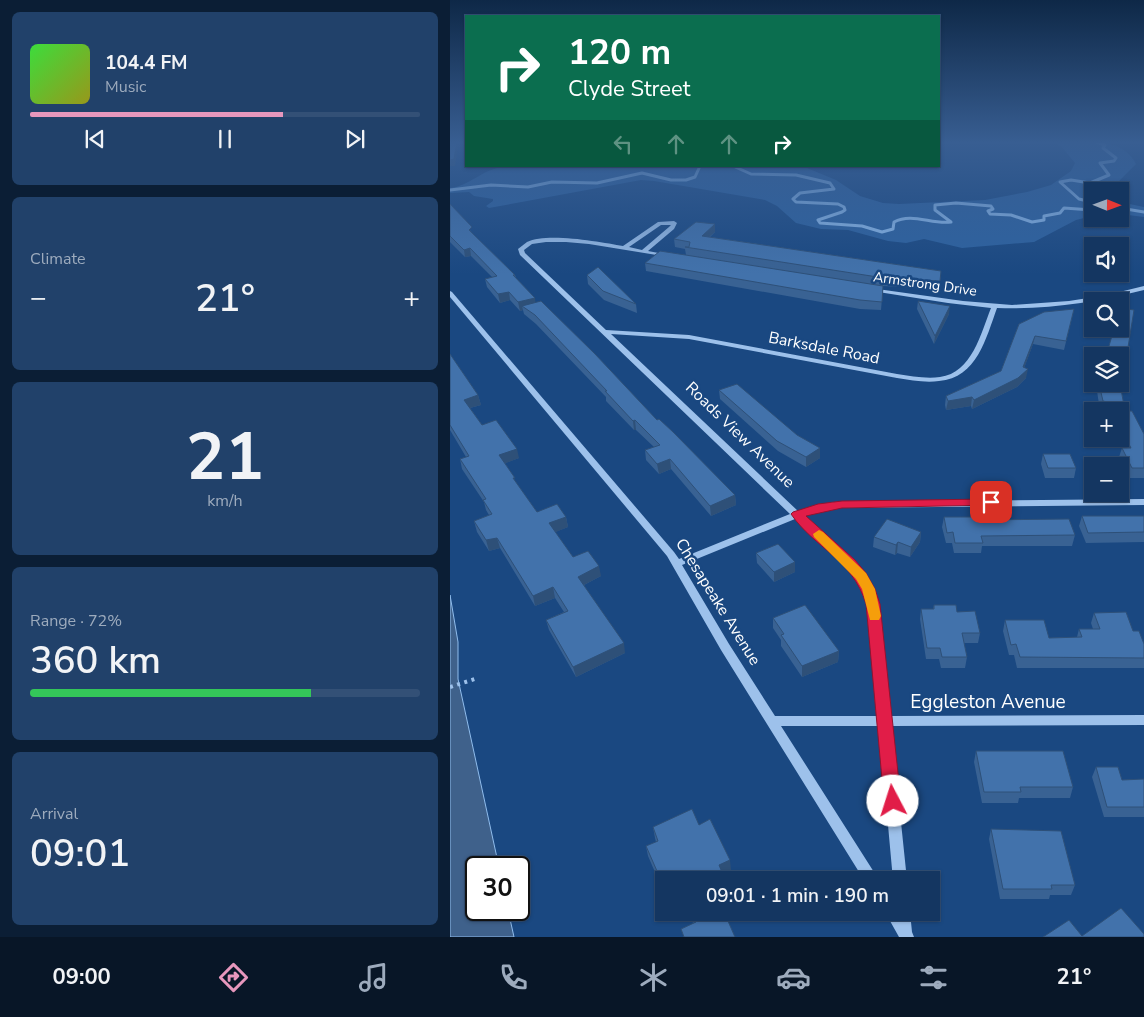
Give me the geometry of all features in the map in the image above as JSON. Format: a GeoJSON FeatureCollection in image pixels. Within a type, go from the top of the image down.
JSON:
{"type":"FeatureCollection","features":[{"type":"Feature","properties":{"kind":"street"},"geometry":{"type":"LineString","coordinates":[[624,249],[660,223],[674,223],[672,228],[643,252]]}},
{"type":"Feature","properties":{"kind":"street","name":"Roads View Avenue"},"geometry":{"type":"LineString","coordinates":[[624,249],[545,238],[524,244],[521,249],[522,254],[607,332],[850,563],[861,576],[873,604],[899,871]]}},
{"type":"Feature","properties":{"kind":"street"},"geometry":{"type":"LineString","coordinates":[[624,249],[672,257]]}},
{"type":"Feature","properties":{"kind":"street","name":"Armstrong Drive"},"geometry":{"type":"LineString","coordinates":[[869,288],[995,306],[1084,302],[1144,288]]}},
{"type":"Feature","properties":{"kind":"street","name":"Chesapeake Avenue"},"geometry":{"type":"LineString","coordinates":[[450,293],[677,563],[725,647],[866,871]]}},
{"type":"Feature","properties":{"kind":"street","name":"Barksdale Road"},"geometry":{"type":"LineString","coordinates":[[607,332],[690,337],[908,378],[930,380],[951,376],[968,367],[995,306]]}},
{"type":"Feature","properties":{"kind":"street"},"geometry":{"type":"LineString","coordinates":[[677,563],[797,514],[818,508],[842,505],[1144,502]]}},
{"type":"Feature","properties":{"kind":"street","name":"Eggleston Avenue"},"geometry":{"type":"LineString","coordinates":[[773,722],[1144,720]]}},
{"type":"Feature","properties":{"kind":"street"},"geometry":{"type":"LineString","coordinates":[[897,921],[906,936]]}},
{"type":"Feature","properties":{"kind":"street"},"geometry":{"type":"LineString","coordinates":[[904,921],[906,936]]}},
{"type":"Feature","properties":{"kind":"path"},"geometry":{"type":"LineString","coordinates":[[450,687],[478,678]]}},
{"type":"Feature","properties":{"kind":"shaded area"},"geometry":{"type":"Polygon","coordinates":[[[460,186],[610,186],[489,208],[486,206],[493,199],[474,196],[469,192],[450,193],[450,188],[460,186]]]}},
{"type":"Feature","properties":{"kind":"shaded area"},"geometry":{"type":"Polygon","coordinates":[[[682,186],[845,186],[860,196],[883,203],[899,204],[985,200],[1049,186],[1084,186],[1084,218],[1076,220],[1034,242],[962,248],[924,239],[906,243],[888,241],[848,230],[821,229],[796,223],[777,206],[765,200],[682,186]]]}},
{"type":"Feature","properties":{"kind":"shaded area"},"geometry":{"type":"Polygon","coordinates":[[[1129,204],[1144,207],[1144,217],[1129,215],[1129,204]]]}},
{"type":"Feature","properties":{"kind":"shaded area"},"geometry":{"type":"Polygon","coordinates":[[[450,595],[458,642],[458,679],[497,856],[465,856],[465,921],[510,921],[514,937],[450,937],[450,595]]]}},
{"type":"Feature","properties":{"kind":"building"},"geometry":{"type":"Polygon","coordinates":[[[450,204],[472,227],[469,230],[515,275],[513,275],[535,298],[518,302],[509,292],[498,294],[485,279],[497,276],[470,248],[464,250],[450,236],[450,204]]]}},
{"type":"Feature","properties":{"kind":"building"},"geometry":{"type":"Polygon","coordinates":[[[696,222],[715,224],[702,236],[941,271],[940,281],[884,278],[685,247],[689,247],[690,242],[674,239],[696,222]]]}},
{"type":"Feature","properties":{"kind":"building"},"geometry":{"type":"Polygon","coordinates":[[[660,251],[883,286],[882,302],[860,300],[645,263],[660,251]]]}},
{"type":"Feature","properties":{"kind":"building"},"geometry":{"type":"Polygon","coordinates":[[[598,267],[636,304],[603,291],[587,275],[598,267]]]}},
{"type":"Feature","properties":{"kind":"building"},"geometry":{"type":"Polygon","coordinates":[[[541,301],[595,354],[657,420],[659,419],[673,432],[735,495],[710,506],[670,459],[657,464],[645,450],[660,445],[635,420],[633,421],[535,315],[522,306],[541,301]]]}},
{"type":"Feature","properties":{"kind":"building"},"geometry":{"type":"Polygon","coordinates":[[[918,301],[950,306],[935,336],[918,301]]]}},
{"type":"Feature","properties":{"kind":"building"},"geometry":{"type":"Polygon","coordinates":[[[1074,309],[1066,341],[1035,336],[1023,367],[1028,369],[1018,378],[974,400],[972,397],[948,401],[946,396],[1001,371],[1019,324],[1044,312],[1074,309]]]}},
{"type":"Feature","properties":{"kind":"building"},"geometry":{"type":"Polygon","coordinates":[[[1129,309],[1134,310],[1128,347],[1109,347],[1112,337],[1129,337],[1129,309]]]}},
{"type":"Feature","properties":{"kind":"building"},"geometry":{"type":"Polygon","coordinates":[[[450,354],[478,395],[464,400],[482,425],[496,420],[517,449],[499,455],[515,478],[513,478],[537,512],[557,504],[566,517],[549,523],[573,557],[588,551],[599,566],[578,577],[624,643],[573,667],[546,620],[568,611],[553,587],[533,596],[497,538],[486,540],[474,521],[492,514],[483,500],[486,499],[460,459],[469,456],[450,425],[450,354]]]}},
{"type":"Feature","properties":{"kind":"building"},"geometry":{"type":"Polygon","coordinates":[[[737,384],[797,435],[820,448],[806,457],[777,441],[719,390],[737,384]]]}},
{"type":"Feature","properties":{"kind":"building"},"geometry":{"type":"Polygon","coordinates":[[[1101,392],[1121,392],[1123,402],[1103,401],[1101,392]]]}},
{"type":"Feature","properties":{"kind":"building"},"geometry":{"type":"Polygon","coordinates":[[[1129,411],[1132,411],[1144,434],[1144,468],[1132,468],[1129,457],[1126,457],[1122,448],[1131,448],[1129,444],[1129,411]]]}},
{"type":"Feature","properties":{"kind":"building"},"geometry":{"type":"Polygon","coordinates":[[[1043,454],[1070,454],[1076,468],[1048,468],[1043,454]]]}},
{"type":"Feature","properties":{"kind":"building"},"geometry":{"type":"Polygon","coordinates":[[[1082,516],[1144,516],[1144,532],[1088,533],[1082,516]]]}},
{"type":"Feature","properties":{"kind":"building"},"geometry":{"type":"Polygon","coordinates":[[[944,517],[980,517],[980,520],[1069,519],[1075,535],[981,536],[983,543],[955,543],[953,532],[947,533],[944,517]]]}},
{"type":"Feature","properties":{"kind":"building"},"geometry":{"type":"Polygon","coordinates":[[[887,519],[921,532],[911,547],[898,542],[896,545],[874,537],[887,519]]]}},
{"type":"Feature","properties":{"kind":"building"},"geometry":{"type":"Polygon","coordinates":[[[778,544],[795,562],[774,572],[756,553],[778,544]]]}},
{"type":"Feature","properties":{"kind":"building"},"geometry":{"type":"Polygon","coordinates":[[[805,605],[839,651],[802,666],[781,635],[784,634],[773,618],[805,605]]]}},
{"type":"Feature","properties":{"kind":"building"},"geometry":{"type":"Polygon","coordinates":[[[934,605],[956,605],[957,612],[975,611],[980,633],[962,633],[967,657],[942,657],[940,648],[927,648],[921,609],[934,609],[934,605]]]}},
{"type":"Feature","properties":{"kind":"building"},"geometry":{"type":"Polygon","coordinates":[[[1126,612],[1133,631],[1139,631],[1144,644],[1144,658],[1020,657],[1016,644],[1011,645],[1005,620],[1044,620],[1049,638],[1082,637],[1079,629],[1100,629],[1094,613],[1126,612]]]}},
{"type":"Feature","properties":{"kind":"building"},"geometry":{"type":"Polygon","coordinates":[[[976,751],[1063,751],[1073,787],[1020,787],[1021,792],[984,792],[976,751]]]}},
{"type":"Feature","properties":{"kind":"building"},"geometry":{"type":"Polygon","coordinates":[[[1096,767],[1118,767],[1122,780],[1144,779],[1144,807],[1107,807],[1096,767]]]}},
{"type":"Feature","properties":{"kind":"building"},"geometry":{"type":"Polygon","coordinates":[[[692,809],[699,825],[710,819],[730,860],[719,865],[722,871],[657,871],[646,846],[658,841],[653,827],[692,809]]]}},
{"type":"Feature","properties":{"kind":"building"},"geometry":{"type":"Polygon","coordinates":[[[991,829],[1061,831],[1075,885],[1051,885],[1052,889],[1003,889],[991,829]]]}},
{"type":"Feature","properties":{"kind":"building"},"geometry":{"type":"Polygon","coordinates":[[[1121,908],[1144,934],[1144,937],[1043,937],[1069,920],[1082,936],[1121,908]]]}},
{"type":"Feature","properties":{"kind":"building"},"geometry":{"type":"Polygon","coordinates":[[[728,921],[735,937],[684,937],[681,929],[696,922],[728,921]]]}},
{"type":"Feature","properties":{"kind":"waterway"},"geometry":{"type":"LineString","coordinates":[[450,190],[485,186]]}},
{"type":"Feature","properties":{"kind":"waterway"},"geometry":{"type":"LineString","coordinates":[[504,186],[534,186]]}},
{"type":"Feature","properties":{"kind":"waterway"},"geometry":{"type":"LineString","coordinates":[[832,186],[834,189],[800,193],[793,199],[796,202],[838,204],[844,207],[845,210],[842,212],[818,220],[820,223],[862,226],[882,232],[893,229],[894,222],[901,219],[915,218],[937,222],[951,222],[935,210],[935,205],[956,203],[991,206],[993,209],[988,211],[990,214],[1011,215],[1032,222],[1044,220],[1044,216],[1060,213],[1064,208],[1084,209]]}},
{"type":"Feature","properties":{"kind":"waterway"},"geometry":{"type":"LineString","coordinates":[[1064,186],[1079,199],[1084,200]]}},
{"type":"Feature","properties":{"kind":"waterway"},"geometry":{"type":"LineString","coordinates":[[1129,210],[1144,212]]}},
{"type":"Feature","properties":{"kind":"slow traffic"},"geometry":{"type":"LineString","coordinates":[[819,534],[861,576],[873,604],[874,616]]}},
{"type":"Feature","properties":{"kind":"route"},"geometry":{"type":"LineString","coordinates":[[893,801],[873,604],[868,589],[861,576],[850,563],[797,514],[832,505],[991,502]]}}]}
